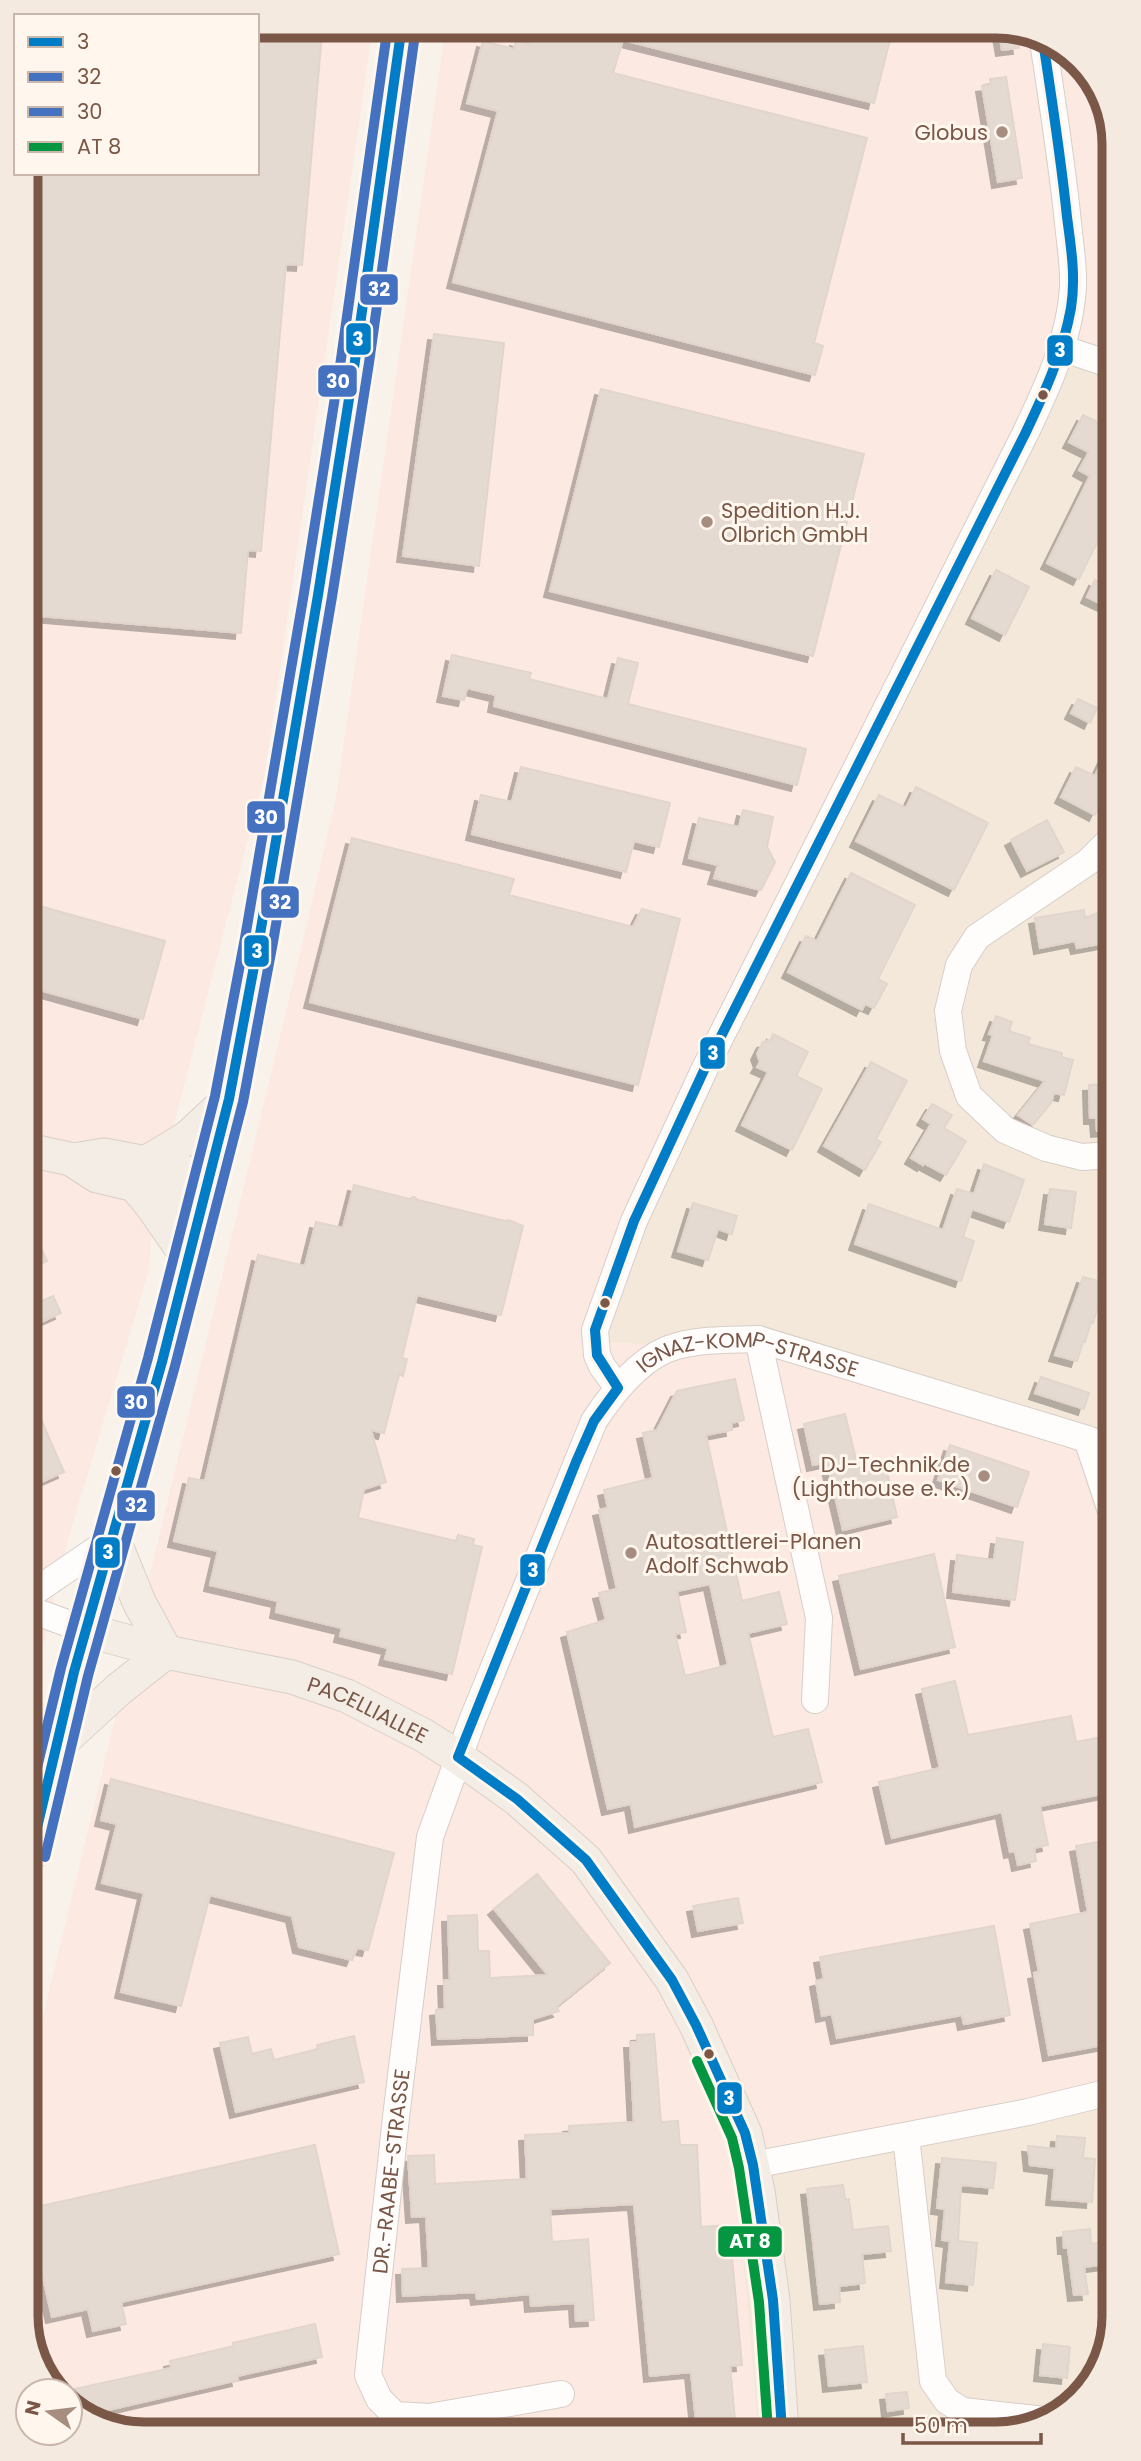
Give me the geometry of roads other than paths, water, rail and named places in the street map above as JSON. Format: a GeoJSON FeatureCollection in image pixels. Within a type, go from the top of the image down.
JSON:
{"type":"FeatureCollection","features":[{"type":"Feature","properties":{"kind":"main road"},"geometry":{"type":"LineString","coordinates":[[39,1819],[86,1630],[162,1362],[229,1098],[262,926],[318,595],[355,361],[400,39]]}},
{"type":"Feature","properties":{"kind":"main road"},"geometry":{"type":"LineString","coordinates":[[141,1174],[187,1138],[229,1098]]}},
{"type":"Feature","properties":{"kind":"main road"},"geometry":{"type":"LineString","coordinates":[[39,1152],[74,1160],[97,1176],[141,1174],[182,1196],[207,1190]]}},
{"type":"Feature","properties":{"kind":"main road"},"geometry":{"type":"LineString","coordinates":[[141,1174],[152,1206],[189,1259]]}},
{"type":"Feature","properties":{"kind":"main road"},"geometry":{"type":"LineString","coordinates":[[55,1748],[118,1689],[166,1652],[139,1602],[113,1538]]}},
{"type":"Feature","properties":{"kind":"main road","name":"PACELLIALLEE"},"geometry":{"type":"LineString","coordinates":[[86,1630],[166,1652],[292,1677],[347,1696],[423,1735],[458,1757],[517,1799],[586,1860],[678,1991],[745,2133],[753,2165],[773,2300],[781,2422]]}},
{"type":"Feature","properties":{"kind":"street"},"geometry":{"type":"LineString","coordinates":[[618,1388],[597,1355],[595,1330],[634,1222],[734,1008],[1025,435],[1061,348],[1069,318],[1073,286],[1065,189],[1044,50]]}},
{"type":"Feature","properties":{"kind":"street"},"geometry":{"type":"LineString","coordinates":[[1061,348],[1102,362]]}},
{"type":"Feature","properties":{"kind":"street"},"geometry":{"type":"LineString","coordinates":[[1102,848],[1088,862],[977,937],[959,965],[948,1011],[953,1051],[969,1096],[1005,1129],[1045,1148],[1082,1157],[1102,1156]]}},
{"type":"Feature","properties":{"kind":"street"},"geometry":{"type":"LineString","coordinates":[[758,1339],[820,1618],[815,1700]]}},
{"type":"Feature","properties":{"kind":"street","name":"IGNAZ-KOMP-STRASSE"},"geometry":{"type":"LineString","coordinates":[[458,1757],[594,1421],[618,1388],[651,1359],[674,1346],[702,1341],[758,1339],[1102,1445]]}},
{"type":"Feature","properties":{"kind":"street"},"geometry":{"type":"LineString","coordinates":[[1087,1439],[1102,1484]]}},
{"type":"Feature","properties":{"kind":"street"},"geometry":{"type":"LineString","coordinates":[[39,1589],[113,1538]]}},
{"type":"Feature","properties":{"kind":"street"},"geometry":{"type":"LineString","coordinates":[[39,1613],[86,1630]]}},
{"type":"Feature","properties":{"kind":"street","name":"DR.-RAABE-STRASSE"},"geometry":{"type":"LineString","coordinates":[[458,1757],[430,1837],[427,1854],[368,2375],[379,2399],[395,2415],[429,2417],[561,2394]]}},
{"type":"Feature","properties":{"kind":"street"},"geometry":{"type":"LineString","coordinates":[[753,2165],[1102,2095]]}},
{"type":"Feature","properties":{"kind":"street"},"geometry":{"type":"LineString","coordinates":[[906,2136],[933,2381],[947,2401],[963,2411],[1026,2418]]}},
{"type":"Feature","properties":{"kind":"place","name":"Globus"},"geometry":{"type":"Point","coordinates":[1002,132]}},
{"type":"Feature","properties":{"kind":"place","name":"Spedition H.J. Olbrich GmbH"},"geometry":{"type":"Point","coordinates":[707,522]}},
{"type":"Feature","properties":{"kind":"place","name":"DJ-Technik.de (Lighthouse e. K.)"},"geometry":{"type":"Point","coordinates":[984,1476]}},
{"type":"Feature","properties":{"kind":"place","name":"Autosattlerei-Planen Adolf Schwab"},"geometry":{"type":"Point","coordinates":[631,1553]}}]}
